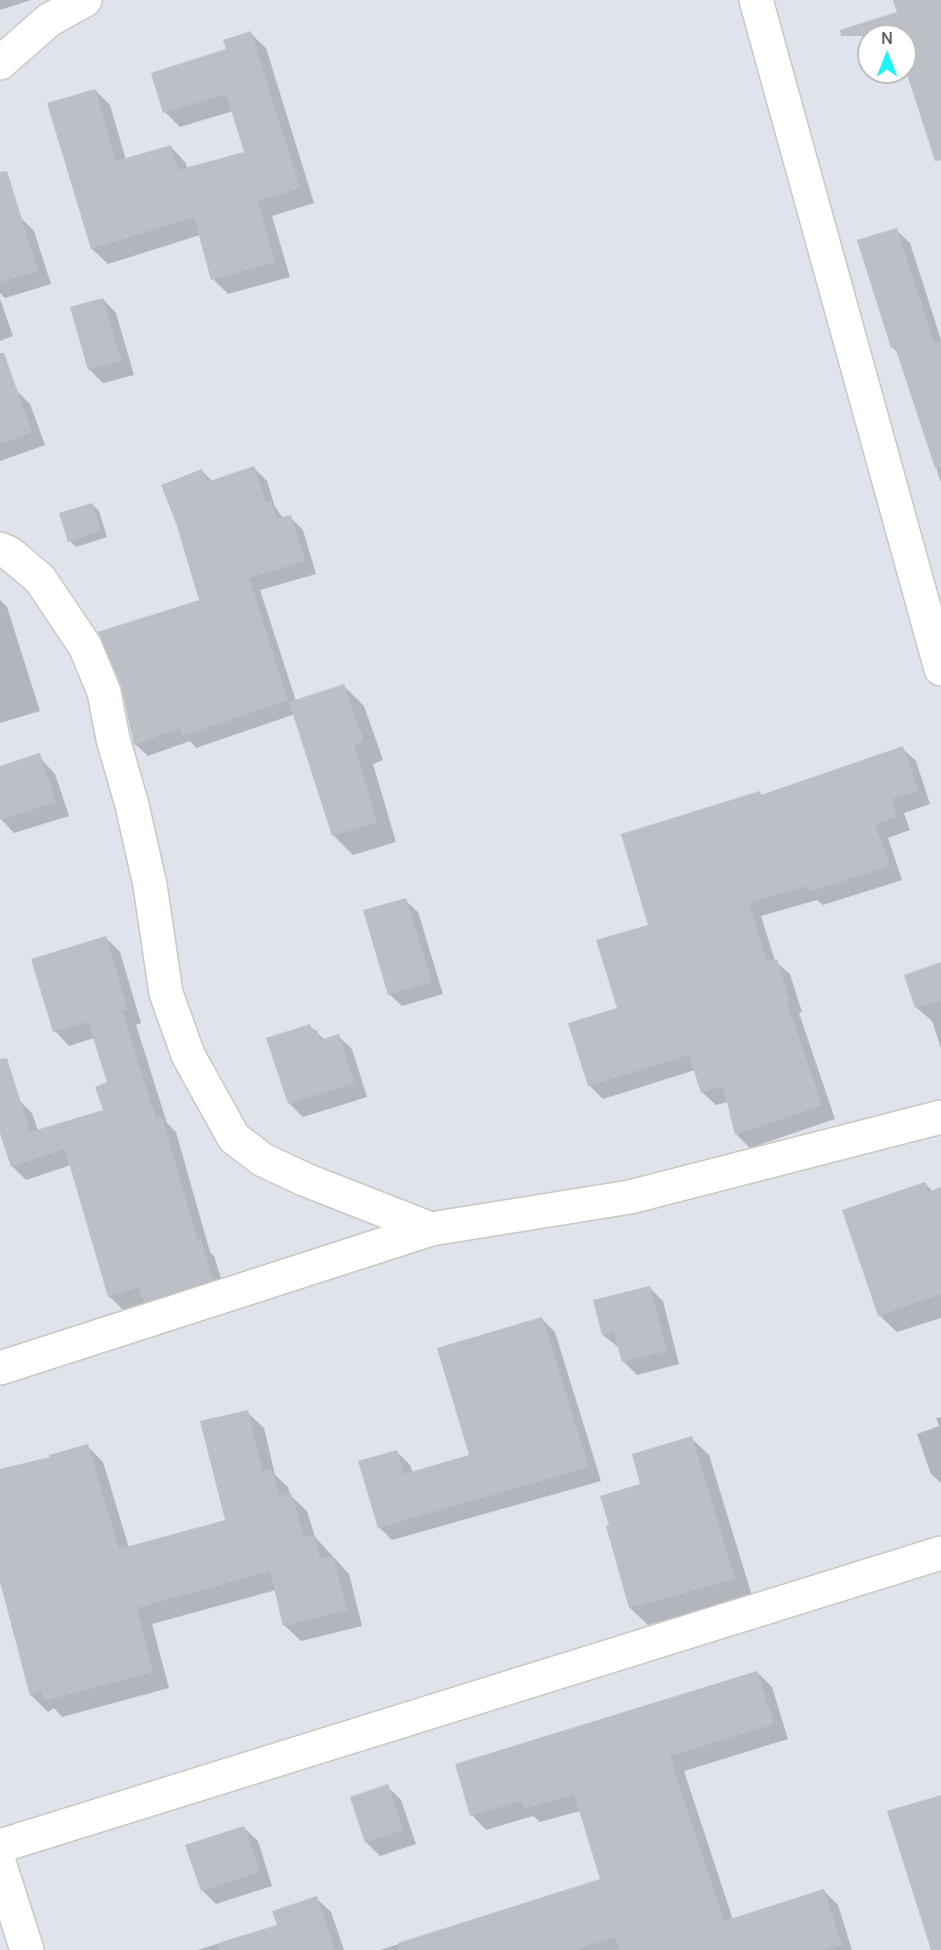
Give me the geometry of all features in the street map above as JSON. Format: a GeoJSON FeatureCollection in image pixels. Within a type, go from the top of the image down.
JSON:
{"type":"FeatureCollection","features":[{"type":"Feature","properties":{"kind":"street"},"geometry":{"type":"LineString","coordinates":[[0,63],[49,20],[85,0]]}},
{"type":"Feature","properties":{"kind":"street"},"geometry":{"type":"LineString","coordinates":[[756,0],[941,669]]}},
{"type":"Feature","properties":{"kind":"street"},"geometry":{"type":"LineString","coordinates":[[0,549],[9,553],[40,579],[84,646],[104,692],[113,739],[132,805],[150,885],[166,993],[188,1055],[234,1138],[263,1160],[306,1180],[431,1230]]}},
{"type":"Feature","properties":{"kind":"street"},"geometry":{"type":"LineString","coordinates":[[0,1368],[431,1230],[630,1197],[941,1117]]}},
{"type":"Feature","properties":{"kind":"street"},"geometry":{"type":"LineString","coordinates":[[0,1846],[941,1553]]}},
{"type":"Feature","properties":{"kind":"street"},"geometry":{"type":"LineString","coordinates":[[0,1864],[27,1950]]}},
{"type":"Feature","properties":{"kind":"building"},"geometry":{"type":"Polygon","coordinates":[[[893,0],[941,0],[941,160],[935,161],[910,84],[917,84],[917,24],[859,24],[897,12],[893,0]]]}},
{"type":"Feature","properties":{"kind":"building"},"geometry":{"type":"Polygon","coordinates":[[[857,25],[857,36],[841,36],[840,30],[857,25]]]}},
{"type":"Feature","properties":{"kind":"building"},"geometry":{"type":"Polygon","coordinates":[[[251,31],[300,188],[258,201],[275,262],[211,280],[194,217],[91,249],[47,103],[95,89],[116,161],[171,145],[178,170],[244,152],[226,94],[163,113],[151,73],[226,49],[223,40],[251,31]]]}},
{"type":"Feature","properties":{"kind":"building"},"geometry":{"type":"Polygon","coordinates":[[[7,171],[38,271],[0,282],[0,172],[7,171]]]}},
{"type":"Feature","properties":{"kind":"building"},"geometry":{"type":"Polygon","coordinates":[[[897,228],[934,343],[941,341],[941,467],[935,468],[895,347],[891,348],[857,240],[897,228]]]}},
{"type":"Feature","properties":{"kind":"building"},"geometry":{"type":"Polygon","coordinates":[[[103,298],[121,361],[88,370],[70,307],[103,298]]]}},
{"type":"Feature","properties":{"kind":"building"},"geometry":{"type":"Polygon","coordinates":[[[0,353],[4,353],[32,432],[0,444],[0,353]]]}},
{"type":"Feature","properties":{"kind":"building"},"geometry":{"type":"Polygon","coordinates":[[[254,466],[266,502],[271,501],[277,519],[291,515],[305,561],[249,578],[288,700],[183,736],[180,728],[134,745],[121,685],[98,632],[199,600],[176,523],[161,485],[202,469],[207,482],[254,466]]]}},
{"type":"Feature","properties":{"kind":"building"},"geometry":{"type":"Polygon","coordinates":[[[92,503],[101,531],[68,542],[59,513],[92,503]]]}},
{"type":"Feature","properties":{"kind":"building"},"geometry":{"type":"Polygon","coordinates":[[[344,684],[364,741],[354,744],[377,822],[332,836],[289,702],[344,684]]]}},
{"type":"Feature","properties":{"kind":"building"},"geometry":{"type":"Polygon","coordinates":[[[903,746],[918,791],[891,799],[897,817],[875,824],[890,866],[808,892],[806,886],[749,903],[767,962],[777,959],[789,999],[786,1000],[822,1105],[735,1135],[723,1086],[701,1093],[689,1055],[588,1086],[568,1023],[617,1008],[596,940],[648,925],[621,834],[760,791],[761,795],[903,746]]]}},
{"type":"Feature","properties":{"kind":"building"},"geometry":{"type":"Polygon","coordinates":[[[40,753],[56,802],[0,820],[0,766],[40,753]]]}},
{"type":"Feature","properties":{"kind":"building"},"geometry":{"type":"Polygon","coordinates":[[[406,898],[432,982],[388,995],[363,910],[406,898]]]}},
{"type":"Feature","properties":{"kind":"building"},"geometry":{"type":"Polygon","coordinates":[[[106,936],[128,1010],[122,1011],[156,1118],[162,1117],[198,1241],[201,1240],[213,1280],[144,1302],[139,1287],[108,1297],[65,1149],[11,1167],[0,1133],[0,1059],[7,1058],[30,1132],[103,1110],[95,1087],[107,1082],[88,1022],[53,1032],[31,959],[106,936]]]}},
{"type":"Feature","properties":{"kind":"building"},"geometry":{"type":"Polygon","coordinates":[[[941,962],[941,1000],[915,1008],[904,975],[941,962]]]}},
{"type":"Feature","properties":{"kind":"building"},"geometry":{"type":"Polygon","coordinates":[[[310,1024],[312,1031],[317,1030],[320,1040],[339,1034],[354,1083],[288,1104],[266,1038],[310,1024]]]}},
{"type":"Feature","properties":{"kind":"building"},"geometry":{"type":"Polygon","coordinates":[[[925,1182],[928,1192],[941,1187],[941,1294],[878,1316],[842,1210],[925,1182]]]}},
{"type":"Feature","properties":{"kind":"building"},"geometry":{"type":"Polygon","coordinates":[[[650,1286],[667,1351],[622,1362],[614,1332],[602,1335],[593,1300],[650,1286]]]}},
{"type":"Feature","properties":{"kind":"building"},"geometry":{"type":"Polygon","coordinates":[[[542,1317],[589,1467],[378,1528],[358,1461],[397,1450],[404,1474],[469,1455],[437,1348],[542,1317]]]}},
{"type":"Feature","properties":{"kind":"building"},"geometry":{"type":"Polygon","coordinates":[[[248,1410],[263,1472],[272,1469],[280,1497],[291,1493],[304,1537],[315,1535],[320,1559],[333,1556],[347,1610],[283,1626],[270,1571],[137,1608],[153,1672],[44,1701],[41,1690],[30,1696],[0,1582],[0,1469],[50,1457],[49,1455],[88,1444],[119,1549],[225,1520],[200,1421],[248,1410]]]}},
{"type":"Feature","properties":{"kind":"building"},"geometry":{"type":"Polygon","coordinates":[[[692,1436],[735,1579],[629,1608],[600,1496],[640,1484],[632,1454],[692,1436]]]}},
{"type":"Feature","properties":{"kind":"building"},"geometry":{"type":"Polygon","coordinates":[[[757,1671],[774,1724],[670,1756],[724,1921],[824,1889],[842,1945],[823,1950],[620,1950],[615,1937],[575,1950],[399,1950],[398,1943],[600,1879],[574,1794],[524,1809],[521,1801],[470,1816],[455,1764],[757,1671]]]}},
{"type":"Feature","properties":{"kind":"building"},"geometry":{"type":"Polygon","coordinates":[[[388,1784],[403,1830],[365,1843],[350,1797],[388,1784]]]}},
{"type":"Feature","properties":{"kind":"building"},"geometry":{"type":"Polygon","coordinates":[[[941,1795],[941,1950],[931,1950],[887,1811],[941,1795]]]}},
{"type":"Feature","properties":{"kind":"building"},"geometry":{"type":"Polygon","coordinates":[[[244,1826],[260,1872],[201,1891],[185,1845],[244,1826]]]}},
{"type":"Feature","properties":{"kind":"building"},"geometry":{"type":"Polygon","coordinates":[[[317,1896],[335,1950],[219,1950],[218,1943],[277,1925],[272,1911],[317,1896]]]}}]}
